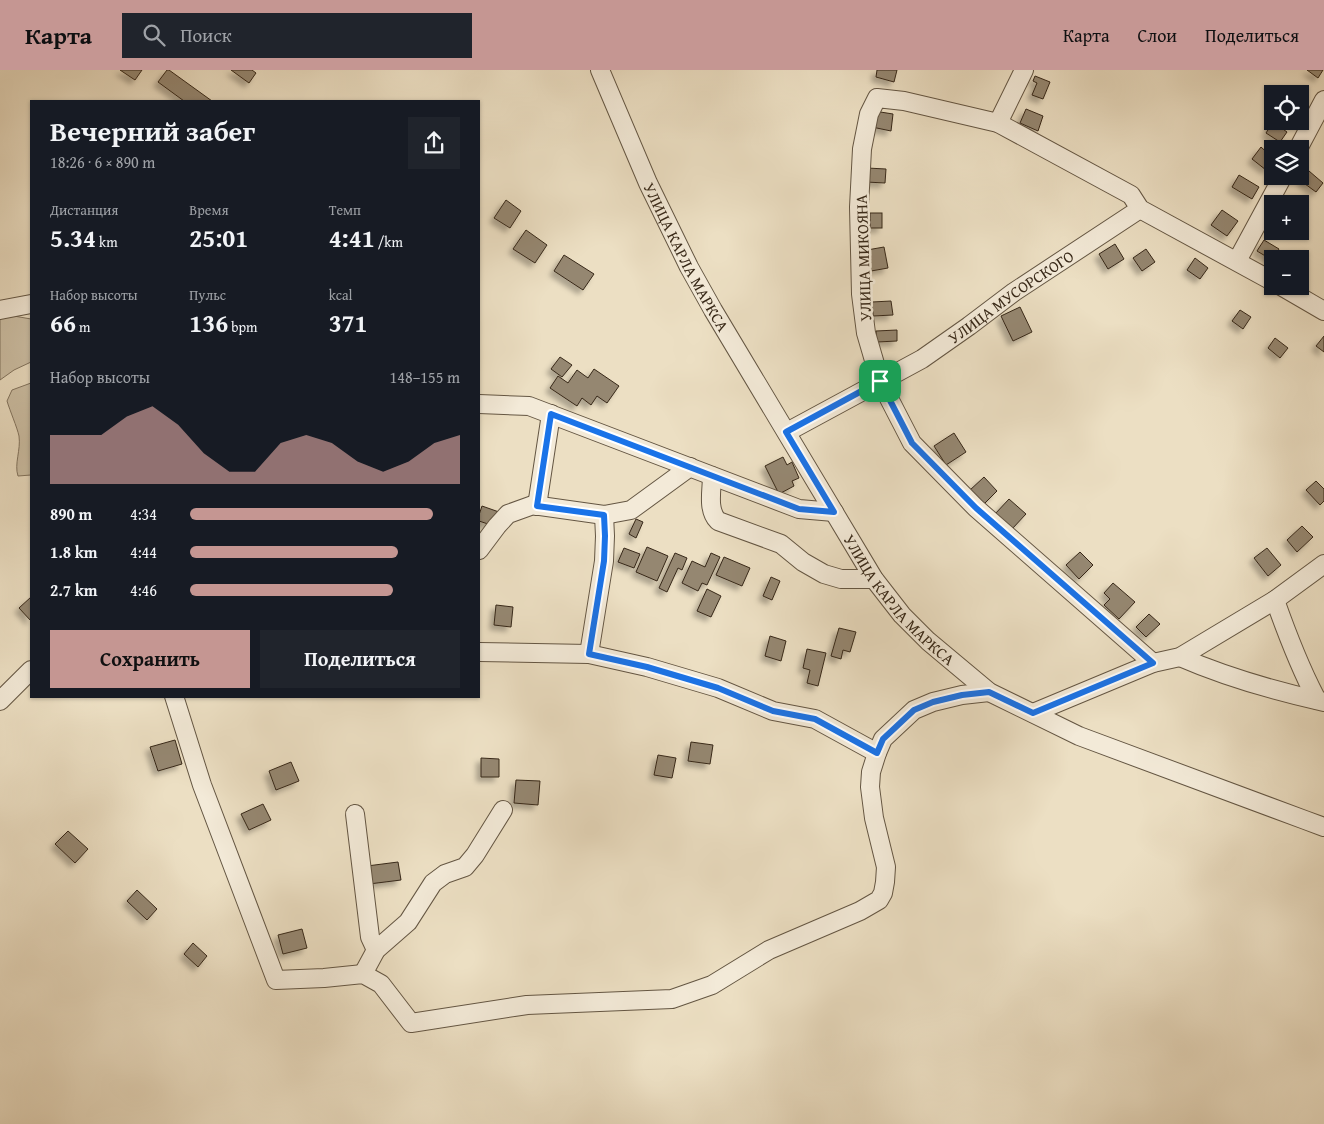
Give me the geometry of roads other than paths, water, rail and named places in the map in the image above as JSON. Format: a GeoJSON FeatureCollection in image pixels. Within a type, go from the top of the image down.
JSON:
{"type":"FeatureCollection","features":[{"type":"Feature","properties":{"kind":"street","name":"УЛИЦА КАРЛА МАРКСА"},"geometry":{"type":"LineString","coordinates":[[600,70],[648,183],[689,267],[874,579],[902,615],[928,641],[989,692],[1079,736],[1324,828]]}},
{"type":"Feature","properties":{"kind":"street"},"geometry":{"type":"LineString","coordinates":[[1024,70],[998,123],[1131,195],[1140,209],[1264,277]]}},
{"type":"Feature","properties":{"kind":"street","name":"УЛИЦА МИКОЯНА"},"geometry":{"type":"LineString","coordinates":[[998,123],[904,101],[877,98],[869,114],[862,149],[859,207],[866,333],[880,381],[912,443],[976,508],[1153,663]]}},
{"type":"Feature","properties":{"kind":"street"},"geometry":{"type":"LineString","coordinates":[[1303,140],[1324,100]]}},
{"type":"Feature","properties":{"kind":"street"},"geometry":{"type":"LineString","coordinates":[[1237,261],[1278,185]]}},
{"type":"Feature","properties":{"kind":"street","name":"УЛИЦА МУСОРСКОГО"},"geometry":{"type":"LineString","coordinates":[[786,432],[922,358],[1014,292],[1140,209]]}},
{"type":"Feature","properties":{"kind":"street"},"geometry":{"type":"LineString","coordinates":[[1296,295],[1324,311]]}},
{"type":"Feature","properties":{"kind":"street"},"geometry":{"type":"LineString","coordinates":[[0,310],[30,304]]}},
{"type":"Feature","properties":{"kind":"street"},"geometry":{"type":"LineString","coordinates":[[480,404],[530,406],[799,509],[834,512]]}},
{"type":"Feature","properties":{"kind":"street"},"geometry":{"type":"LineString","coordinates":[[537,506],[551,414]]}},
{"type":"Feature","properties":{"kind":"street"},"geometry":{"type":"LineString","coordinates":[[480,549],[508,514],[533,506],[604,515],[631,510],[690,468]]}},
{"type":"Feature","properties":{"kind":"street"},"geometry":{"type":"LineString","coordinates":[[712,476],[713,516],[718,520],[781,544],[803,562],[824,574],[841,579],[874,579]]}},
{"type":"Feature","properties":{"kind":"street"},"geometry":{"type":"LineString","coordinates":[[589,654],[604,561],[604,515]]}},
{"type":"Feature","properties":{"kind":"street"},"geometry":{"type":"LineString","coordinates":[[1033,713],[1153,663],[1180,657],[1275,600],[1324,564]]}},
{"type":"Feature","properties":{"kind":"street"},"geometry":{"type":"LineString","coordinates":[[1275,600],[1289,641],[1303,673],[1320,701]]}},
{"type":"Feature","properties":{"kind":"street"},"geometry":{"type":"LineString","coordinates":[[480,652],[589,654],[647,667],[718,688],[773,711],[815,719],[877,753]]}},
{"type":"Feature","properties":{"kind":"street"},"geometry":{"type":"LineString","coordinates":[[1180,657],[1204,668],[1284,693],[1320,701]]}},
{"type":"Feature","properties":{"kind":"street"},"geometry":{"type":"LineString","coordinates":[[0,701],[30,671]]}},
{"type":"Feature","properties":{"kind":"street"},"geometry":{"type":"LineString","coordinates":[[175,698],[202,785],[276,980],[363,974],[381,984],[411,1023],[527,1005],[672,999],[712,985],[769,950],[860,911],[879,900],[883,893],[886,867],[874,818],[870,787],[871,772],[883,739],[914,710],[933,702],[962,695],[989,692]]}},
{"type":"Feature","properties":{"kind":"street"},"geometry":{"type":"LineString","coordinates":[[363,974],[376,950],[408,922],[433,883],[444,874],[465,867],[503,810]]}},
{"type":"Feature","properties":{"kind":"street"},"geometry":{"type":"LineString","coordinates":[[355,814],[370,936],[376,950]]}}]}
